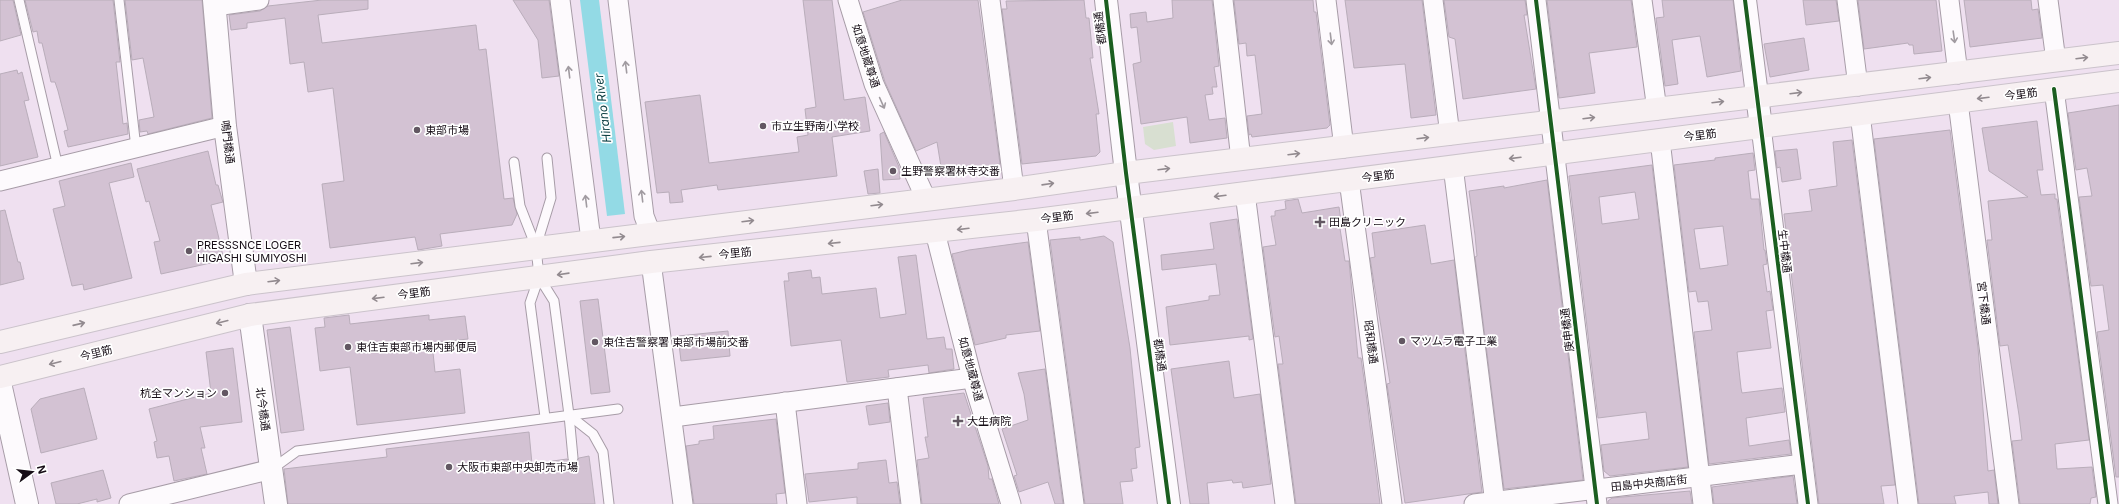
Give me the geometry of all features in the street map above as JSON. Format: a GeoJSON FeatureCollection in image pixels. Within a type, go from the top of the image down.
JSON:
{"type":"FeatureCollection","features":[{"type":"Feature","properties":{"kind":"main road"},"geometry":{"type":"LineString","coordinates":[[0,342],[246,284],[1014,189],[1126,173],[1958,74],[2119,53]]}},
{"type":"Feature","properties":{"kind":"main road","name":"今里筋"},"geometry":{"type":"LineString","coordinates":[[0,377],[250,315],[647,263],[1036,220],[2119,81]]}},
{"type":"Feature","properties":{"kind":"street"},"geometry":{"type":"LineString","coordinates":[[214,3],[259,0]]}},
{"type":"Feature","properties":{"kind":"street"},"geometry":{"type":"LineString","coordinates":[[560,0],[594,240]]}},
{"type":"Feature","properties":{"kind":"street"},"geometry":{"type":"LineString","coordinates":[[618,0],[646,234]]}},
{"type":"Feature","properties":{"kind":"street","name":"如意地蔵尊通"},"geometry":{"type":"LineString","coordinates":[[848,0],[874,84],[926,199]]}},
{"type":"Feature","properties":{"kind":"street"},"geometry":{"type":"LineString","coordinates":[[990,0],[1014,189]]}},
{"type":"Feature","properties":{"kind":"street","name":"都橋通"},"geometry":{"type":"LineString","coordinates":[[1106,0],[1126,173],[1169,504]]}},
{"type":"Feature","properties":{"kind":"street"},"geometry":{"type":"LineString","coordinates":[[1223,0],[1241,160]]}},
{"type":"Feature","properties":{"kind":"street"},"geometry":{"type":"LineString","coordinates":[[1326,0],[1344,148]]}},
{"type":"Feature","properties":{"kind":"street"},"geometry":{"type":"LineString","coordinates":[[1433,0],[1450,135]]}},
{"type":"Feature","properties":{"kind":"street"},"geometry":{"type":"LineString","coordinates":[[1536,0],[1550,122]]}},
{"type":"Feature","properties":{"kind":"street"},"geometry":{"type":"LineString","coordinates":[[1642,0],[1657,110]]}},
{"type":"Feature","properties":{"kind":"street","name":"生中橋通"},"geometry":{"type":"LineString","coordinates":[[1745,0],[1808,504]]}},
{"type":"Feature","properties":{"kind":"street"},"geometry":{"type":"LineString","coordinates":[[1848,0],[1858,86]]}},
{"type":"Feature","properties":{"kind":"street"},"geometry":{"type":"LineString","coordinates":[[1949,0],[1958,74]]}},
{"type":"Feature","properties":{"kind":"street"},"geometry":{"type":"LineString","coordinates":[[2048,0],[2056,61]]}},
{"type":"Feature","properties":{"kind":"street","name":"鳴門橋通"},"geometry":{"type":"LineString","coordinates":[[214,3],[225,126],[246,284]]}},
{"type":"Feature","properties":{"kind":"street"},"geometry":{"type":"LineString","coordinates":[[2054,89],[2108,504]]}},
{"type":"Feature","properties":{"kind":"street","name":"宮下橋通"},"geometry":{"type":"LineString","coordinates":[[1958,102],[2010,504]]}},
{"type":"Feature","properties":{"kind":"street"},"geometry":{"type":"LineString","coordinates":[[1860,114],[1908,504]]}},
{"type":"Feature","properties":{"kind":"street","name":"庚申橋通"},"geometry":{"type":"LineString","coordinates":[[1550,122],[1596,497]]}},
{"type":"Feature","properties":{"kind":"street"},"geometry":{"type":"LineString","coordinates":[[0,181],[225,126]]}},
{"type":"Feature","properties":{"kind":"street"},"geometry":{"type":"LineString","coordinates":[[1660,140],[1703,504]]}},
{"type":"Feature","properties":{"kind":"street"},"geometry":{"type":"LineString","coordinates":[[1453,166],[1495,503]]}},
{"type":"Feature","properties":{"kind":"street","name":"昭和橋通"},"geometry":{"type":"LineString","coordinates":[[1349,180],[1392,504]]}},
{"type":"Feature","properties":{"kind":"street"},"geometry":{"type":"LineString","coordinates":[[1245,193],[1285,504]]}},
{"type":"Feature","properties":{"kind":"street"},"geometry":{"type":"LineString","coordinates":[[1036,220],[1074,504]]}},
{"type":"Feature","properties":{"kind":"street","name":"如意地蔵尊通"},"geometry":{"type":"LineString","coordinates":[[935,232],[972,378],[1010,504]]}},
{"type":"Feature","properties":{"kind":"street"},"geometry":{"type":"LineString","coordinates":[[647,263],[673,417],[683,504]]}},
{"type":"Feature","properties":{"kind":"street","name":"北今橋通"},"geometry":{"type":"LineString","coordinates":[[250,315],[276,504]]}},
{"type":"Feature","properties":{"kind":"street"},"geometry":{"type":"LineString","coordinates":[[673,417],[972,378]]}},
{"type":"Feature","properties":{"kind":"street"},"geometry":{"type":"LineString","coordinates":[[0,384],[27,504]]}},
{"type":"Feature","properties":{"kind":"street"},"geometry":{"type":"LineString","coordinates":[[897,388],[911,504]]}},
{"type":"Feature","properties":{"kind":"street"},"geometry":{"type":"LineString","coordinates":[[786,402],[797,504]]}},
{"type":"Feature","properties":{"kind":"street","name":"田島中央商店街"},"geometry":{"type":"LineString","coordinates":[[1474,504],[1596,497],[1700,478],[1803,464]]}},
{"type":"Feature","properties":{"kind":"street"},"geometry":{"type":"LineString","coordinates":[[129,504],[272,469]]}},
{"type":"Feature","properties":{"kind":"lane"},"geometry":{"type":"LineString","coordinates":[[19,0],[58,167]]}},
{"type":"Feature","properties":{"kind":"lane"},"geometry":{"type":"LineString","coordinates":[[119,0],[136,148]]}},
{"type":"Feature","properties":{"kind":"lane"},"geometry":{"type":"LineString","coordinates":[[536,248],[551,198],[546,158]]}},
{"type":"Feature","properties":{"kind":"lane"},"geometry":{"type":"LineString","coordinates":[[514,162],[520,206],[536,248],[539,277],[530,303],[544,417]]}},
{"type":"Feature","properties":{"kind":"lane"},"geometry":{"type":"LineString","coordinates":[[539,277],[554,301],[573,458]]}},
{"type":"Feature","properties":{"kind":"lane"},"geometry":{"type":"LineString","coordinates":[[272,469],[297,451],[544,417],[618,409]]}},
{"type":"Feature","properties":{"kind":"lane"},"geometry":{"type":"LineString","coordinates":[[569,415],[593,434],[603,452],[609,504]]}},
{"type":"Feature","properties":{"kind":"shaded area"},"geometry":{"type":"Polygon","coordinates":[[[1173,122],[1176,146],[1154,150],[1145,144],[1143,127],[1173,122]]]}},
{"type":"Feature","properties":{"kind":"water","name":"Hirano River"},"geometry":{"type":"Polygon","coordinates":[[[580,0],[599,0],[625,214],[607,216],[580,0]]]}},
{"type":"Feature","properties":{"kind":"building"},"geometry":{"type":"Polygon","coordinates":[[[0,0],[13,0],[21,35],[0,41],[0,0]]]}},
{"type":"Feature","properties":{"kind":"building"},"geometry":{"type":"Polygon","coordinates":[[[25,0],[113,0],[120,62],[116,62],[123,124],[127,123],[128,134],[68,147],[64,131],[68,130],[58,91],[55,82],[51,82],[42,43],[39,43],[37,31],[33,32],[25,0]]]}},
{"type":"Feature","properties":{"kind":"building"},"geometry":{"type":"Polygon","coordinates":[[[125,0],[202,0],[212,118],[148,134],[147,131],[140,132],[139,120],[154,117],[143,58],[132,60],[125,0]]]}},
{"type":"Feature","properties":{"kind":"building","name":"東部市場"},"geometry":{"type":"Polygon","coordinates":[[[322,0],[368,0],[368,9],[318,15],[322,43],[476,25],[479,50],[486,49],[504,199],[513,198],[517,214],[512,225],[440,234],[442,246],[418,250],[415,237],[330,248],[322,184],[344,181],[333,88],[308,92],[304,62],[290,64],[285,18],[247,23],[247,28],[231,30],[229,15],[260,11],[268,6],[322,0]]]}},
{"type":"Feature","properties":{"kind":"building"},"geometry":{"type":"Polygon","coordinates":[[[513,0],[549,0],[559,76],[542,78],[538,40],[513,0]]]}},
{"type":"Feature","properties":{"kind":"building"},"geometry":{"type":"Polygon","coordinates":[[[803,0],[832,0],[844,100],[865,97],[870,131],[832,137],[837,176],[718,190],[717,185],[681,190],[683,202],[670,203],[669,192],[657,193],[645,102],[700,95],[709,163],[799,152],[797,137],[808,135],[805,109],[816,107],[803,0]]]}},
{"type":"Feature","properties":{"kind":"building"},"geometry":{"type":"Polygon","coordinates":[[[902,0],[978,0],[1000,164],[942,173],[937,142],[916,151],[885,82],[863,12],[902,0]]]}},
{"type":"Feature","properties":{"kind":"building"},"geometry":{"type":"Polygon","coordinates":[[[1084,0],[1086,18],[1089,18],[1093,58],[1090,58],[1099,114],[1096,114],[1100,152],[1096,156],[1022,164],[1002,9],[1007,9],[1006,1],[1084,0]]]}},
{"type":"Feature","properties":{"kind":"building"},"geometry":{"type":"Polygon","coordinates":[[[1172,0],[1212,0],[1219,66],[1214,67],[1217,87],[1212,87],[1213,94],[1205,95],[1209,120],[1225,118],[1227,138],[1190,143],[1187,117],[1141,124],[1133,64],[1141,62],[1137,27],[1131,28],[1130,14],[1146,12],[1147,22],[1173,18],[1172,0]]]}},
{"type":"Feature","properties":{"kind":"building"},"geometry":{"type":"Polygon","coordinates":[[[1234,0],[1313,0],[1314,12],[1316,12],[1330,125],[1327,128],[1252,137],[1251,134],[1249,135],[1247,116],[1262,114],[1255,55],[1247,56],[1246,43],[1239,44],[1234,0]]]}},
{"type":"Feature","properties":{"kind":"building"},"geometry":{"type":"Polygon","coordinates":[[[1345,0],[1422,0],[1436,115],[1411,118],[1405,64],[1354,68],[1345,0]]]}},
{"type":"Feature","properties":{"kind":"building"},"geometry":{"type":"Polygon","coordinates":[[[1444,0],[1525,0],[1527,15],[1524,15],[1536,89],[1463,99],[1455,39],[1449,37],[1444,0]]]}},
{"type":"Feature","properties":{"kind":"building"},"geometry":{"type":"Polygon","coordinates":[[[1547,0],[1631,0],[1637,47],[1589,53],[1595,93],[1559,98],[1547,0]]]}},
{"type":"Feature","properties":{"kind":"building"},"geometry":{"type":"Polygon","coordinates":[[[1662,0],[1733,0],[1741,71],[1707,77],[1700,36],[1672,40],[1678,84],[1665,86],[1656,18],[1664,17],[1662,0]]]}},
{"type":"Feature","properties":{"kind":"building"},"geometry":{"type":"Polygon","coordinates":[[[1803,0],[1836,0],[1839,21],[1806,25],[1803,0]]]}},
{"type":"Feature","properties":{"kind":"building"},"geometry":{"type":"Polygon","coordinates":[[[1858,0],[1936,0],[1942,51],[1914,54],[1913,45],[1909,45],[1908,43],[1864,49],[1858,0]]]}},
{"type":"Feature","properties":{"kind":"building"},"geometry":{"type":"Polygon","coordinates":[[[1964,0],[2031,0],[2032,10],[2038,9],[2042,38],[1970,47],[1964,0]]]}},
{"type":"Feature","properties":{"kind":"building"},"geometry":{"type":"Polygon","coordinates":[[[1804,38],[1809,70],[1770,77],[1764,44],[1804,38]]]}},
{"type":"Feature","properties":{"kind":"building"},"geometry":{"type":"Polygon","coordinates":[[[17,70],[18,74],[22,72],[29,100],[24,101],[38,157],[0,166],[0,74],[17,70]]]}},
{"type":"Feature","properties":{"kind":"building"},"geometry":{"type":"Polygon","coordinates":[[[2119,105],[2119,477],[2116,477],[2097,332],[2109,330],[2103,285],[2091,286],[2079,197],[2092,196],[2087,168],[2076,170],[2068,113],[2119,105]]]}},
{"type":"Feature","properties":{"kind":"building"},"geometry":{"type":"Polygon","coordinates":[[[2037,121],[2043,170],[2037,170],[2041,195],[2055,194],[2055,199],[2057,199],[2089,440],[2055,444],[2057,469],[2092,467],[2096,497],[2091,498],[2090,504],[2020,504],[2012,441],[2022,440],[2008,345],[2000,346],[1987,240],[1992,240],[1988,201],[2028,197],[1989,171],[1982,128],[2037,121]]]}},
{"type":"Feature","properties":{"kind":"building"},"geometry":{"type":"Polygon","coordinates":[[[1950,130],[1978,348],[1988,471],[1994,470],[1998,504],[1989,504],[1988,492],[1954,496],[1956,504],[1919,504],[1874,139],[1950,130]]]}},
{"type":"Feature","properties":{"kind":"building"},"geometry":{"type":"Polygon","coordinates":[[[884,132],[899,167],[900,179],[883,180],[880,134],[884,132]]]}},
{"type":"Feature","properties":{"kind":"building"},"geometry":{"type":"Polygon","coordinates":[[[1852,140],[1895,485],[1881,486],[1884,504],[1819,504],[1784,214],[1812,211],[1809,190],[1837,186],[1833,142],[1852,140]]]}},
{"type":"Feature","properties":{"kind":"building"},"geometry":{"type":"Polygon","coordinates":[[[1797,149],[1801,179],[1782,182],[1780,167],[1777,168],[1775,151],[1797,149]]]}},
{"type":"Feature","properties":{"kind":"building"},"geometry":{"type":"Polygon","coordinates":[[[208,151],[216,185],[218,185],[223,202],[211,205],[224,260],[161,274],[154,242],[160,241],[149,201],[146,202],[137,169],[208,151]]]}},
{"type":"Feature","properties":{"kind":"building"},"geometry":{"type":"Polygon","coordinates":[[[1753,153],[1755,170],[1748,171],[1751,199],[1759,199],[1764,250],[1767,264],[1763,265],[1767,292],[1770,291],[1773,310],[1766,311],[1771,348],[1737,352],[1741,388],[1742,393],[1782,388],[1785,412],[1746,418],[1749,446],[1789,440],[1791,454],[1709,464],[1694,332],[1712,330],[1708,301],[1698,302],[1696,291],[1689,292],[1674,165],[1715,160],[1715,158],[1753,153]],[[1723,226],[1694,229],[1700,269],[1728,265],[1723,226]]]}},
{"type":"Feature","properties":{"kind":"building"},"geometry":{"type":"Polygon","coordinates":[[[131,163],[134,177],[109,183],[132,278],[84,290],[83,284],[72,286],[53,209],[65,206],[59,181],[131,163]]]}},
{"type":"Feature","properties":{"kind":"building"},"geometry":{"type":"Polygon","coordinates":[[[1652,165],[1688,467],[1610,476],[1604,471],[1601,445],[1649,439],[1646,412],[1598,418],[1569,176],[1652,165]],[[1635,192],[1599,197],[1602,224],[1639,219],[1635,192]]]}},
{"type":"Feature","properties":{"kind":"building"},"geometry":{"type":"Polygon","coordinates":[[[878,169],[880,193],[868,194],[864,171],[878,169]]]}},
{"type":"Feature","properties":{"kind":"building"},"geometry":{"type":"Polygon","coordinates":[[[1547,180],[1583,480],[1504,489],[1475,257],[1477,256],[1469,191],[1504,186],[1504,188],[1547,180]]]}},
{"type":"Feature","properties":{"kind":"building"},"geometry":{"type":"Polygon","coordinates":[[[1298,199],[1302,213],[1339,207],[1341,221],[1339,222],[1345,261],[1349,261],[1358,358],[1361,358],[1380,504],[1296,504],[1278,364],[1283,364],[1279,336],[1275,337],[1263,247],[1276,245],[1271,216],[1275,216],[1275,211],[1286,209],[1285,201],[1298,199]]]}},
{"type":"Feature","properties":{"kind":"building"},"geometry":{"type":"Polygon","coordinates":[[[5,210],[18,262],[20,262],[24,279],[0,285],[0,211],[5,210]]]}},
{"type":"Feature","properties":{"kind":"building"},"geometry":{"type":"Polygon","coordinates":[[[1237,219],[1253,339],[1249,340],[1249,336],[1170,345],[1166,307],[1209,300],[1209,296],[1220,295],[1216,264],[1162,270],[1161,255],[1214,249],[1210,223],[1237,219]]]}},
{"type":"Feature","properties":{"kind":"building"},"geometry":{"type":"Polygon","coordinates":[[[1425,225],[1431,264],[1454,260],[1482,492],[1405,503],[1387,384],[1390,383],[1370,258],[1375,257],[1372,233],[1425,225]]]}},
{"type":"Feature","properties":{"kind":"building"},"geometry":{"type":"Polygon","coordinates":[[[1104,236],[1113,242],[1130,348],[1140,447],[1135,448],[1137,468],[1131,469],[1133,481],[1120,482],[1123,504],[1085,504],[1050,240],[1080,237],[1080,240],[1104,236]]]}},
{"type":"Feature","properties":{"kind":"building"},"geometry":{"type":"Polygon","coordinates":[[[1028,242],[1040,331],[1006,335],[1006,338],[975,345],[952,254],[969,250],[1028,242]]]}},
{"type":"Feature","properties":{"kind":"building"},"geometry":{"type":"Polygon","coordinates":[[[916,255],[927,339],[944,337],[946,349],[952,349],[954,369],[929,373],[928,365],[888,370],[889,377],[847,382],[841,340],[791,346],[784,281],[789,281],[788,273],[811,270],[812,278],[820,277],[822,294],[876,288],[880,318],[906,314],[898,257],[916,255]]]}},
{"type":"Feature","properties":{"kind":"building"},"geometry":{"type":"Polygon","coordinates":[[[598,299],[610,392],[591,394],[580,301],[598,299]]]}},
{"type":"Feature","properties":{"kind":"building"},"geometry":{"type":"Polygon","coordinates":[[[349,315],[350,324],[429,315],[429,320],[465,316],[468,339],[432,343],[435,372],[460,369],[465,413],[357,425],[350,367],[320,371],[315,328],[325,327],[324,318],[349,315]]]}},
{"type":"Feature","properties":{"kind":"building"},"geometry":{"type":"Polygon","coordinates":[[[290,327],[304,430],[281,433],[267,330],[290,327]]]}},
{"type":"Feature","properties":{"kind":"building"},"geometry":{"type":"Polygon","coordinates":[[[728,331],[730,356],[681,361],[678,336],[728,331]]]}},
{"type":"Feature","properties":{"kind":"building"},"geometry":{"type":"Polygon","coordinates":[[[233,348],[242,422],[200,427],[205,448],[201,448],[207,474],[174,481],[169,456],[157,458],[154,442],[157,441],[149,409],[211,393],[206,352],[233,348]]]}},
{"type":"Feature","properties":{"kind":"building"},"geometry":{"type":"Polygon","coordinates":[[[1229,361],[1234,398],[1260,394],[1271,484],[1243,488],[1242,482],[1233,483],[1232,480],[1207,483],[1209,504],[1190,504],[1171,369],[1229,361]]]}},
{"type":"Feature","properties":{"kind":"building"},"geometry":{"type":"Polygon","coordinates":[[[1045,369],[1063,504],[1055,504],[1048,482],[1019,492],[1014,476],[1017,475],[1002,429],[1028,420],[1024,394],[1018,373],[1045,369]]]}},
{"type":"Feature","properties":{"kind":"building"},"geometry":{"type":"Polygon","coordinates":[[[84,388],[97,439],[41,453],[31,409],[40,399],[84,388]]]}},
{"type":"Feature","properties":{"kind":"building"},"geometry":{"type":"Polygon","coordinates":[[[964,393],[988,466],[989,479],[992,479],[999,504],[922,504],[917,460],[929,458],[925,437],[928,437],[923,398],[964,393]]]}},
{"type":"Feature","properties":{"kind":"building"},"geometry":{"type":"Polygon","coordinates":[[[888,403],[890,422],[869,425],[866,406],[888,403]]]}},
{"type":"Feature","properties":{"kind":"building"},"geometry":{"type":"Polygon","coordinates":[[[776,419],[785,493],[776,494],[777,504],[694,504],[686,446],[699,444],[699,441],[714,439],[713,426],[776,419]]]}},
{"type":"Feature","properties":{"kind":"building","name":"大阪市東部中央卸売市場"},"geometry":{"type":"Polygon","coordinates":[[[529,432],[532,464],[567,459],[570,463],[574,464],[579,458],[589,456],[595,504],[288,504],[284,469],[387,457],[386,449],[529,432]]]}},
{"type":"Feature","properties":{"kind":"building"},"geometry":{"type":"Polygon","coordinates":[[[886,460],[889,483],[897,482],[900,504],[857,504],[857,497],[809,502],[805,474],[858,469],[858,463],[886,460]]]}},
{"type":"Feature","properties":{"kind":"building"},"geometry":{"type":"Polygon","coordinates":[[[103,470],[111,498],[97,502],[97,499],[77,504],[56,504],[51,483],[103,470]]]}},
{"type":"Feature","properties":{"kind":"building"},"geometry":{"type":"Polygon","coordinates":[[[1793,476],[1797,504],[1714,504],[1712,487],[1793,476]]]}},
{"type":"Feature","properties":{"kind":"building"},"geometry":{"type":"Polygon","coordinates":[[[1690,491],[1692,504],[1608,504],[1608,501],[1612,498],[1690,491]]]}},
{"type":"Feature","properties":{"kind":"cycle path"},"geometry":{"type":"LineString","coordinates":[[1106,0],[1126,173],[1169,504]]}},
{"type":"Feature","properties":{"kind":"cycle path"},"geometry":{"type":"LineString","coordinates":[[1536,0],[1597,504]]}},
{"type":"Feature","properties":{"kind":"cycle path"},"geometry":{"type":"LineString","coordinates":[[1745,0],[1808,504]]}},
{"type":"Feature","properties":{"kind":"cycle path"},"geometry":{"type":"LineString","coordinates":[[2054,89],[2108,504]]}},
{"type":"Feature","properties":{"kind":"place","name":"市立生野南小学校"},"geometry":{"type":"Point","coordinates":[763,126]}},
{"type":"Feature","properties":{"kind":"place","name":"東部市場"},"geometry":{"type":"Point","coordinates":[417,130]}},
{"type":"Feature","properties":{"kind":"place","name":"生野警察署林寺交番"},"geometry":{"type":"Point","coordinates":[893,171]}},
{"type":"Feature","properties":{"kind":"place","name":"田島クリニック"},"geometry":{"type":"Point","coordinates":[1320,222]}},
{"type":"Feature","properties":{"kind":"place","name":"PRESSSNCE LOGER HIGASHI SUMIYOSHI"},"geometry":{"type":"Point","coordinates":[189,251]}},
{"type":"Feature","properties":{"kind":"place","name":"マツムラ電子工業"},"geometry":{"type":"Point","coordinates":[1402,341]}},
{"type":"Feature","properties":{"kind":"place","name":"東住吉警察署 東部市場前交番"},"geometry":{"type":"Point","coordinates":[595,342]}},
{"type":"Feature","properties":{"kind":"place","name":"東住吉東部市場内郵便局"},"geometry":{"type":"Point","coordinates":[348,347]}},
{"type":"Feature","properties":{"kind":"place","name":"杭全マンション"},"geometry":{"type":"Point","coordinates":[225,393]}},
{"type":"Feature","properties":{"kind":"place","name":"大生病院"},"geometry":{"type":"Point","coordinates":[958,421]}},
{"type":"Feature","properties":{"kind":"place","name":"大阪市東部中央卸売市場"},"geometry":{"type":"Point","coordinates":[449,467]}}]}
